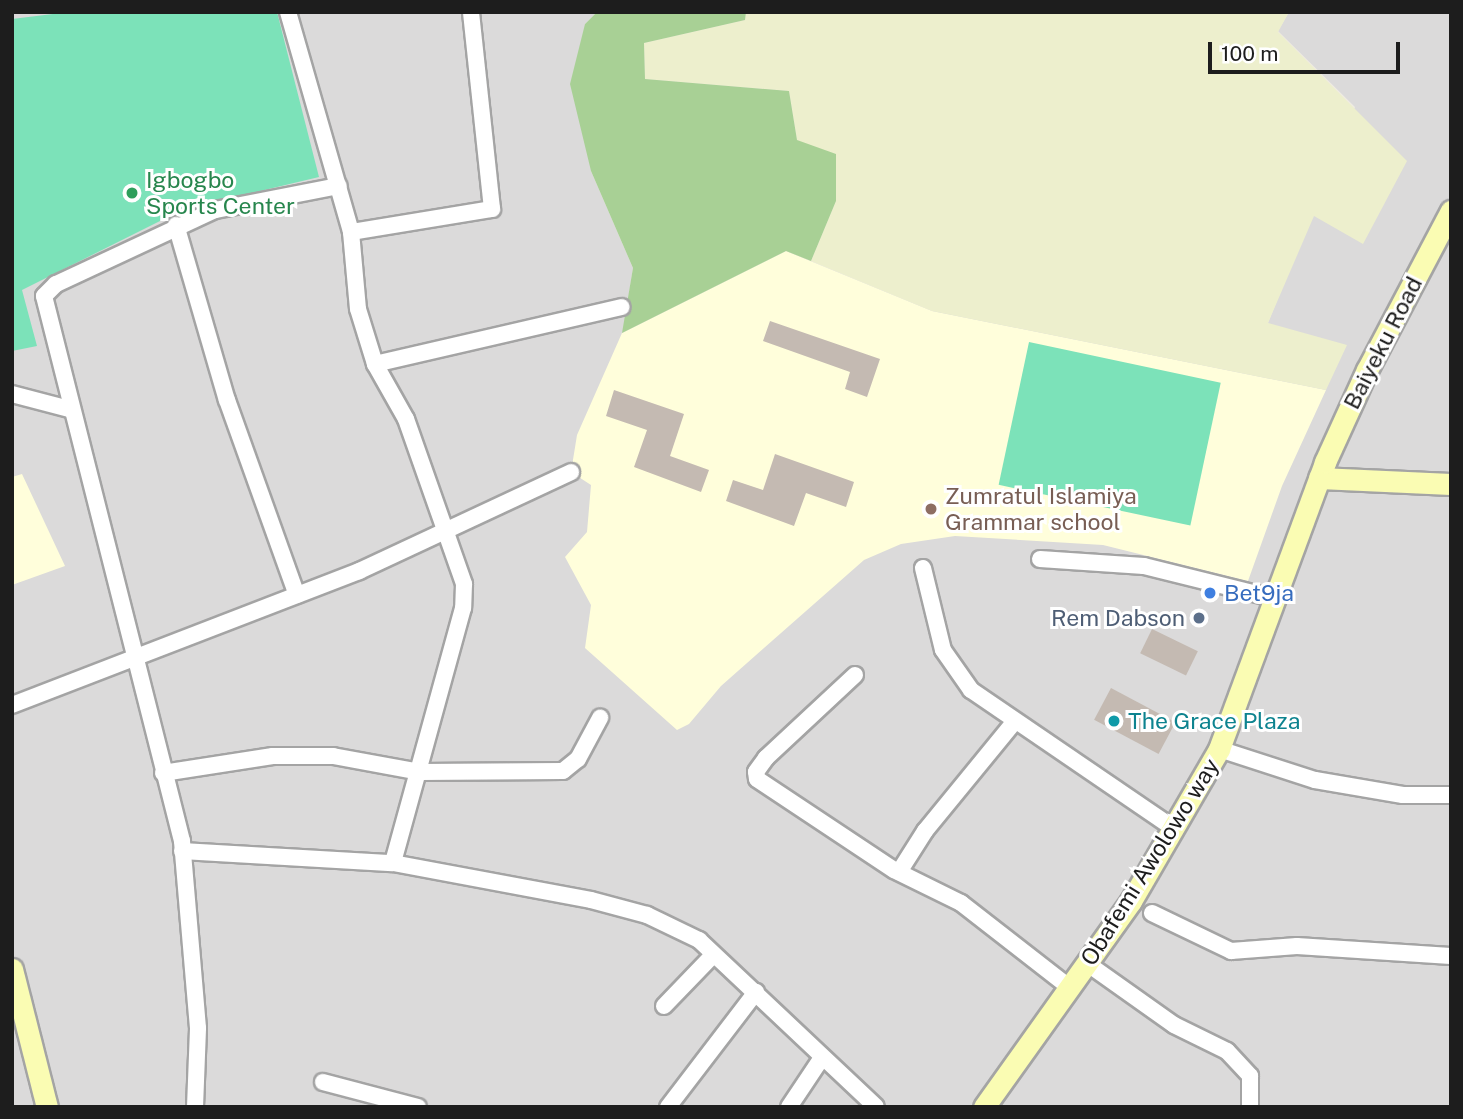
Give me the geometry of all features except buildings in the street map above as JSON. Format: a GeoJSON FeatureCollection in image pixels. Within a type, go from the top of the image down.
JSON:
{"type":"FeatureCollection","features":[{"type":"Feature","properties":{"kind":"main road","name":"Baiyeku Road"},"geometry":{"type":"LineString","coordinates":[[1319,478],[1367,370],[1450,213]]}},
{"type":"Feature","properties":{"kind":"main road"},"geometry":{"type":"LineString","coordinates":[[1319,478],[1451,484]]}},
{"type":"Feature","properties":{"kind":"main road","name":"Obafemi Awolowo way"},"geometry":{"type":"LineString","coordinates":[[984,1107],[1088,964],[1219,749],[1277,599],[1319,478]]}},
{"type":"Feature","properties":{"kind":"main road"},"geometry":{"type":"LineString","coordinates":[[12,969],[19,1020],[47,1107]]}},
{"type":"Feature","properties":{"kind":"street"},"geometry":{"type":"LineString","coordinates":[[288,12],[351,232],[358,309],[375,364],[405,419],[448,529],[465,597],[420,772],[393,863]]}},
{"type":"Feature","properties":{"kind":"street"},"geometry":{"type":"LineString","coordinates":[[351,232],[492,209],[495,201],[471,12]]}},
{"type":"Feature","properties":{"kind":"street"},"geometry":{"type":"LineString","coordinates":[[195,1107],[198,1028],[182,851],[138,656],[69,408],[44,296],[46,290],[176,225],[215,210],[340,186]]}},
{"type":"Feature","properties":{"kind":"street"},"geometry":{"type":"LineString","coordinates":[[176,225],[227,400],[297,595]]}},
{"type":"Feature","properties":{"kind":"street"},"geometry":{"type":"LineString","coordinates":[[375,364],[621,307]]}},
{"type":"Feature","properties":{"kind":"street"},"geometry":{"type":"LineString","coordinates":[[12,394],[69,408]]}},
{"type":"Feature","properties":{"kind":"street"},"geometry":{"type":"LineString","coordinates":[[12,705],[297,595],[571,472]]}},
{"type":"Feature","properties":{"kind":"street"},"geometry":{"type":"LineString","coordinates":[[1040,559],[1144,566],[1277,599]]}},
{"type":"Feature","properties":{"kind":"street"},"geometry":{"type":"LineString","coordinates":[[923,569],[943,650],[971,690],[1173,828]]}},
{"type":"Feature","properties":{"kind":"street"},"geometry":{"type":"LineString","coordinates":[[855,675],[766,758],[755,775],[899,872],[961,902],[1070,988]]}},
{"type":"Feature","properties":{"kind":"street"},"geometry":{"type":"LineString","coordinates":[[163,773],[273,755],[333,756],[420,772],[563,771],[574,765],[600,718]]}},
{"type":"Feature","properties":{"kind":"street"},"geometry":{"type":"LineString","coordinates":[[899,872],[925,831],[1015,720]]}},
{"type":"Feature","properties":{"kind":"street"},"geometry":{"type":"LineString","coordinates":[[1219,749],[1315,780],[1403,795],[1451,795]]}},
{"type":"Feature","properties":{"kind":"street"},"geometry":{"type":"LineString","coordinates":[[182,851],[393,863],[591,900],[647,915],[699,940],[756,992],[821,1059],[876,1107]]}},
{"type":"Feature","properties":{"kind":"street"},"geometry":{"type":"LineString","coordinates":[[1152,913],[1231,951],[1297,946],[1451,956]]}},
{"type":"Feature","properties":{"kind":"street"},"geometry":{"type":"LineString","coordinates":[[664,1006],[713,954]]}},
{"type":"Feature","properties":{"kind":"street"},"geometry":{"type":"LineString","coordinates":[[1088,964],[1174,1025],[1227,1051],[1250,1076],[1250,1107]]}},
{"type":"Feature","properties":{"kind":"street"},"geometry":{"type":"LineString","coordinates":[[668,1107],[756,992]]}},
{"type":"Feature","properties":{"kind":"street"},"geometry":{"type":"LineString","coordinates":[[789,1107],[821,1059]]}},
{"type":"Feature","properties":{"kind":"street"},"geometry":{"type":"LineString","coordinates":[[323,1082],[418,1107]]}},
{"type":"Feature","properties":{"kind":"shaded area"},"geometry":{"type":"Polygon","coordinates":[[[12,12],[597,12],[585,24],[591,171],[633,268],[623,332],[786,251],[932,311],[1268,323],[1355,107],[1278,31],[1289,12],[1451,12],[1451,1107],[12,1107],[12,12]]]}},
{"type":"Feature","properties":{"kind":"shaded area"},"geometry":{"type":"Polygon","coordinates":[[[746,12],[1289,12],[1278,32],[1407,161],[1363,244],[1314,216],[1268,323],[1347,345],[1326,390],[932,311],[811,261],[836,201],[797,140],[789,91],[645,79],[644,43],[745,20],[746,12]]]}},
{"type":"Feature","properties":{"kind":"shaded area","name":"Zumratul Islamiya Grammar school"},"geometry":{"type":"Polygon","coordinates":[[[786,251],[932,311],[1326,390],[1282,486],[1248,581],[1103,545],[955,536],[901,544],[864,560],[721,686],[689,724],[677,730],[585,648],[591,605],[565,557],[587,532],[591,485],[571,472],[577,435],[622,333],[786,251]]]}},
{"type":"Feature","properties":{"kind":"shaded area"},"geometry":{"type":"Polygon","coordinates":[[[22,474],[65,566],[12,585],[12,477],[22,474]]]}},
{"type":"Feature","properties":{"kind":"green space","name":"Igbogbo Sports Center"},"geometry":{"type":"Polygon","coordinates":[[[69,12],[277,12],[319,177],[184,209],[22,290],[37,346],[12,351],[12,19],[69,12]]]}},
{"type":"Feature","properties":{"kind":"green space"},"geometry":{"type":"Polygon","coordinates":[[[597,12],[746,12],[745,20],[644,43],[645,79],[789,91],[797,140],[836,154],[836,201],[811,261],[786,251],[622,333],[633,268],[591,171],[570,84],[585,24],[597,12]]]}},
{"type":"Feature","properties":{"kind":"green space"},"geometry":{"type":"Polygon","coordinates":[[[1029,342],[1221,383],[1190,526],[999,485],[1029,342]]]}},
{"type":"Feature","properties":{"kind":"place","name":"Igbogbo Sports Center"},"geometry":{"type":"Point","coordinates":[132,193]}},
{"type":"Feature","properties":{"kind":"place","name":"Zumratul Islamiya Grammar school"},"geometry":{"type":"Point","coordinates":[931,509]}},
{"type":"Feature","properties":{"kind":"place","name":"Bet9ja"},"geometry":{"type":"Point","coordinates":[1210,593]}},
{"type":"Feature","properties":{"kind":"place","name":"Rem Dabson"},"geometry":{"type":"Point","coordinates":[1199,618]}},
{"type":"Feature","properties":{"kind":"place","name":"The Grace Plaza"},"geometry":{"type":"Point","coordinates":[1114,721]}}]}
